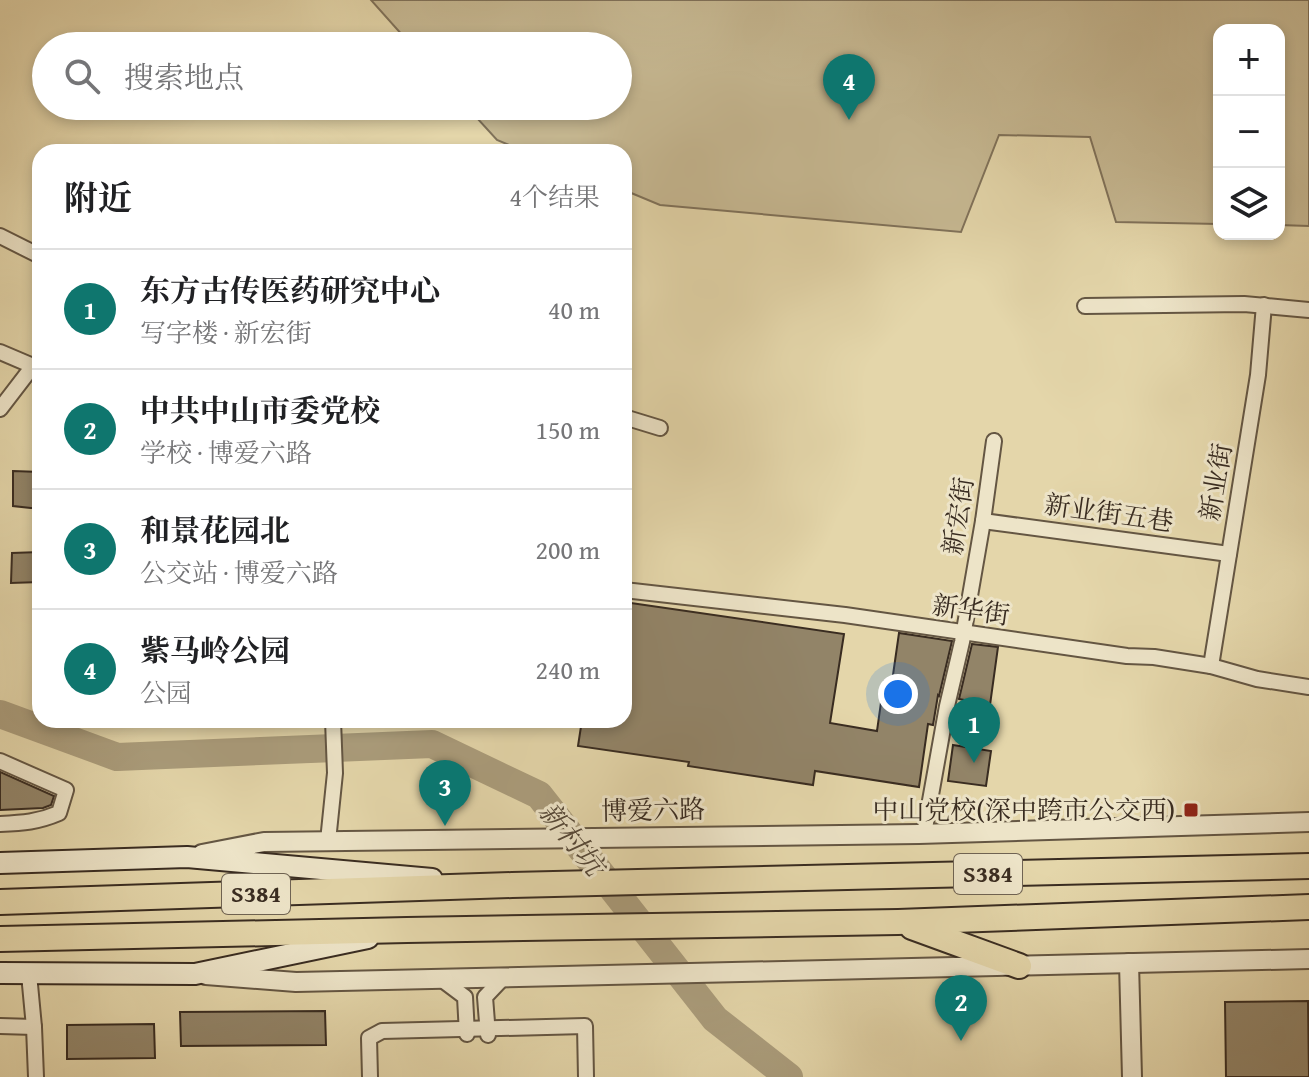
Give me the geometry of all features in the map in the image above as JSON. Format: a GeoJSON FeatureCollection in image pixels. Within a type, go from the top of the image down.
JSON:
{"type":"FeatureCollection","features":[{"type":"Feature","properties":{"kind":"highway","name":"S384"},"geometry":{"type":"LineString","coordinates":[[0,902],[512,885],[1309,866]]}},
{"type":"Feature","properties":{"kind":"highway","name":"S384"},"geometry":{"type":"LineString","coordinates":[[0,939],[898,922],[1309,907]]}},
{"type":"Feature","properties":{"kind":"highway"},"geometry":{"type":"LineString","coordinates":[[898,922],[1019,966]]}},
{"type":"Feature","properties":{"kind":"main road","name":"博爱六路"},"geometry":{"type":"LineString","coordinates":[[0,863],[187,857]]}},
{"type":"Feature","properties":{"kind":"main road"},"geometry":{"type":"LineString","coordinates":[[187,857],[512,885]]}},
{"type":"Feature","properties":{"kind":"main road"},"geometry":{"type":"LineString","coordinates":[[0,973],[195,974],[407,930]]}},
{"type":"Feature","properties":{"kind":"street"},"geometry":{"type":"LineString","coordinates":[[0,236],[32,252]]}},
{"type":"Feature","properties":{"kind":"street"},"geometry":{"type":"LineString","coordinates":[[1085,306],[1187,303],[1264,305],[1309,310]]}},
{"type":"Feature","properties":{"kind":"street","name":"新业街"},"geometry":{"type":"LineString","coordinates":[[1211,666],[1258,375],[1264,305]]}},
{"type":"Feature","properties":{"kind":"street"},"geometry":{"type":"LineString","coordinates":[[0,352],[32,366]]}},
{"type":"Feature","properties":{"kind":"street"},"geometry":{"type":"LineString","coordinates":[[0,409],[32,373]]}},
{"type":"Feature","properties":{"kind":"street"},"geometry":{"type":"LineString","coordinates":[[632,419],[660,428]]}},
{"type":"Feature","properties":{"kind":"street","name":"新宏街"},"geometry":{"type":"LineString","coordinates":[[924,834],[947,706],[964,633],[994,441]]}},
{"type":"Feature","properties":{"kind":"street","name":"新业街五巷"},"geometry":{"type":"LineString","coordinates":[[983,521],[1229,554]]}},
{"type":"Feature","properties":{"kind":"street","name":"新华街"},"geometry":{"type":"LineString","coordinates":[[632,591],[845,615],[1211,666],[1257,679],[1309,687]]}},
{"type":"Feature","properties":{"kind":"street"},"geometry":{"type":"LineString","coordinates":[[328,841],[335,773],[333,728]]}},
{"type":"Feature","properties":{"kind":"street"},"geometry":{"type":"LineString","coordinates":[[0,761],[66,790],[59,813],[28,823],[0,824]]}},
{"type":"Feature","properties":{"kind":"street","name":"博爱六路"},"geometry":{"type":"LineString","coordinates":[[187,857],[264,842],[924,834],[1309,822]]}},
{"type":"Feature","properties":{"kind":"street"},"geometry":{"type":"LineString","coordinates":[[195,974],[296,982],[1309,959]]}},
{"type":"Feature","properties":{"kind":"street"},"geometry":{"type":"LineString","coordinates":[[1129,963],[1132,1077]]}},
{"type":"Feature","properties":{"kind":"street"},"geometry":{"type":"LineString","coordinates":[[29,974],[36,1077]]}},
{"type":"Feature","properties":{"kind":"street"},"geometry":{"type":"LineString","coordinates":[[487,1031],[485,997],[504,977]]}},
{"type":"Feature","properties":{"kind":"street"},"geometry":{"type":"LineString","coordinates":[[441,979],[465,997],[467,1032]]}},
{"type":"Feature","properties":{"kind":"street"},"geometry":{"type":"LineString","coordinates":[[0,1026],[34,1027]]}},
{"type":"Feature","properties":{"kind":"street"},"geometry":{"type":"LineString","coordinates":[[373,1077],[369,1038],[382,1031],[467,1032],[585,1026],[583,1077]]}},
{"type":"Feature","properties":{"kind":"shaded area"},"geometry":{"type":"Polygon","coordinates":[[[371,0],[1309,0],[1309,226],[1285,225],[1285,24],[1213,24],[1213,224],[1116,222],[1090,137],[999,135],[961,232],[660,205],[632,193],[632,144],[507,144],[497,140],[479,120],[632,120],[632,32],[400,32],[371,0]]]}},
{"type":"Feature","properties":{"kind":"building"},"geometry":{"type":"Polygon","coordinates":[[[13,471],[32,472],[32,508],[13,506],[13,471]]]}},
{"type":"Feature","properties":{"kind":"building"},"geometry":{"type":"Polygon","coordinates":[[[32,552],[32,582],[11,583],[12,553],[32,552]]]}},
{"type":"Feature","properties":{"kind":"building"},"geometry":{"type":"Polygon","coordinates":[[[632,603],[844,634],[830,723],[877,731],[884,681],[892,682],[899,633],[952,641],[933,725],[928,724],[919,787],[815,771],[813,785],[578,746],[581,728],[632,728],[632,603]]]}},
{"type":"Feature","properties":{"kind":"building"},"geometry":{"type":"Polygon","coordinates":[[[972,644],[998,647],[990,705],[959,699],[972,644]]]}},
{"type":"Feature","properties":{"kind":"building"},"geometry":{"type":"Polygon","coordinates":[[[953,745],[991,751],[986,786],[948,781],[953,745]]]}},
{"type":"Feature","properties":{"kind":"building"},"geometry":{"type":"Polygon","coordinates":[[[0,772],[54,796],[51,805],[0,810],[0,772]]]}},
{"type":"Feature","properties":{"kind":"building"},"geometry":{"type":"Polygon","coordinates":[[[1308,1001],[1309,1077],[1226,1077],[1225,1002],[1308,1001]]]}},
{"type":"Feature","properties":{"kind":"building"},"geometry":{"type":"Polygon","coordinates":[[[325,1011],[326,1045],[181,1046],[180,1012],[325,1011]]]}},
{"type":"Feature","properties":{"kind":"building"},"geometry":{"type":"Polygon","coordinates":[[[154,1024],[155,1058],[67,1059],[67,1025],[154,1024]]]}},
{"type":"Feature","properties":{"kind":"waterway","name":"新村坑"},"geometry":{"type":"LineString","coordinates":[[0,714],[32,726]]}},
{"type":"Feature","properties":{"kind":"waterway","name":"新村坑"},"geometry":{"type":"LineString","coordinates":[[38,728],[117,757],[432,744],[539,795],[715,1019],[789,1077]]}},
{"type":"Feature","properties":{"kind":"place","name":"紫马岭公园"},"geometry":{"type":"Point","coordinates":[849,120]}},
{"type":"Feature","properties":{"kind":"place","name":"东方古传医药研究中心"},"geometry":{"type":"Point","coordinates":[974,763]}},
{"type":"Feature","properties":{"kind":"place","name":"中山党校(深中跨市公交西)"},"geometry":{"type":"Point","coordinates":[1191,810]}},
{"type":"Feature","properties":{"kind":"place","name":"和景花园北"},"geometry":{"type":"Point","coordinates":[445,826]}},
{"type":"Feature","properties":{"kind":"place","name":"中共中山市委党校"},"geometry":{"type":"Point","coordinates":[961,1041]}}]}
